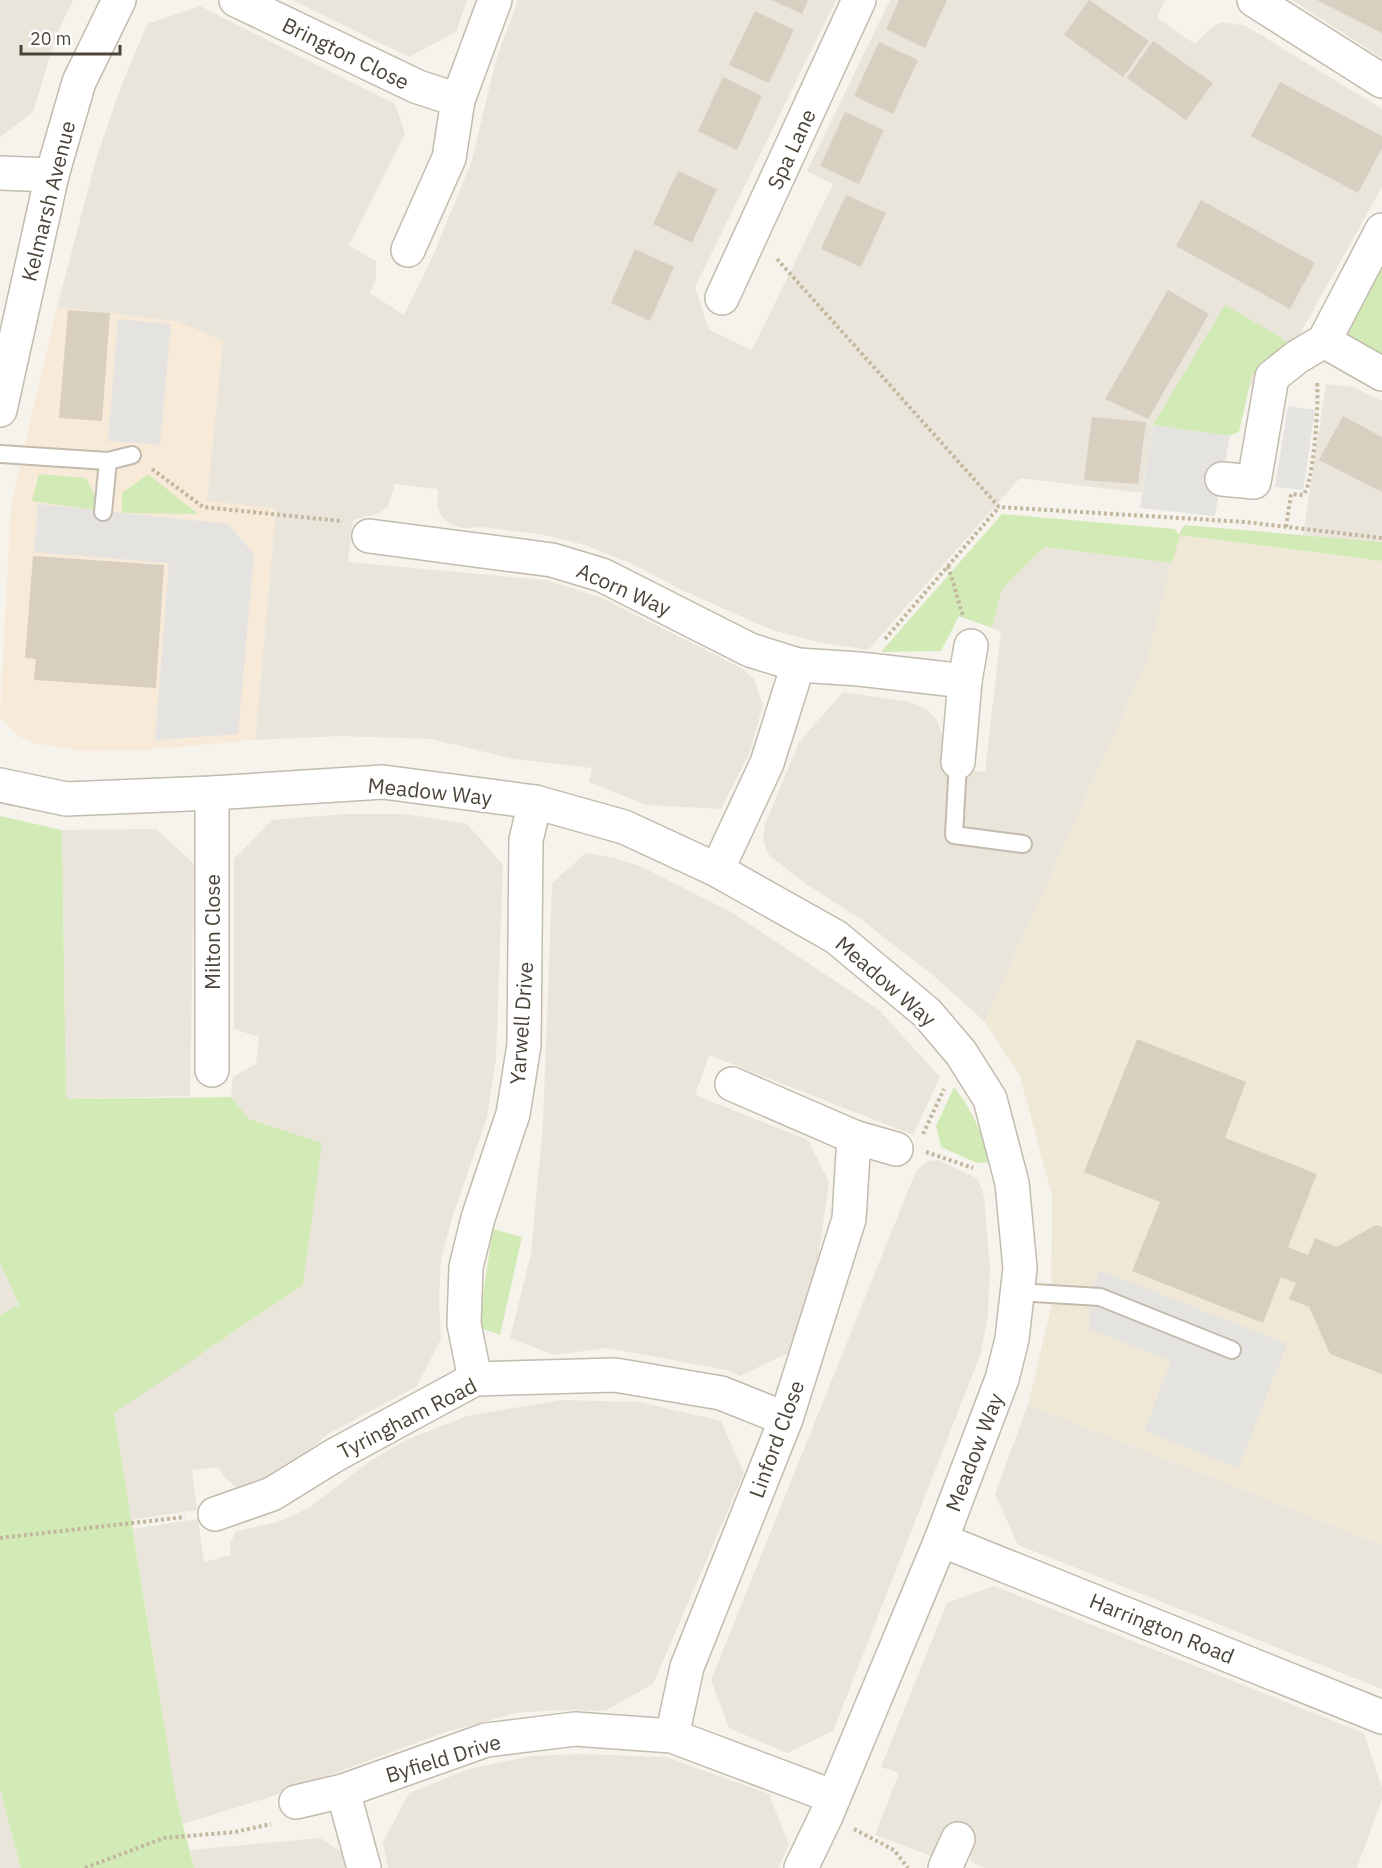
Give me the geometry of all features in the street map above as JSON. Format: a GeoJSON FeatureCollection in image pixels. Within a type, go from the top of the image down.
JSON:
{"type":"FeatureCollection","features":[{"type":"Feature","properties":{"kind":"street","name":"Kelmarsh Avenue"},"geometry":{"type":"LineString","coordinates":[[0,410],[52,175],[79,82],[119,0]]}},
{"type":"Feature","properties":{"kind":"street","name":"Brington Close"},"geometry":{"type":"LineString","coordinates":[[236,0],[418,87],[458,100]]}},
{"type":"Feature","properties":{"kind":"street"},"geometry":{"type":"LineString","coordinates":[[408,250],[449,158],[458,100],[495,0]]}},
{"type":"Feature","properties":{"kind":"street","name":"Spa Lane"},"geometry":{"type":"LineString","coordinates":[[722,298],[859,0]]}},
{"type":"Feature","properties":{"kind":"street"},"geometry":{"type":"LineString","coordinates":[[1254,0],[1382,81]]}},
{"type":"Feature","properties":{"kind":"street"},"geometry":{"type":"LineString","coordinates":[[0,173],[52,175]]}},
{"type":"Feature","properties":{"kind":"street"},"geometry":{"type":"LineString","coordinates":[[1222,479],[1254,482],[1272,377],[1317,345],[1382,230]]}},
{"type":"Feature","properties":{"kind":"street"},"geometry":{"type":"LineString","coordinates":[[1317,345],[1382,374]]}},
{"type":"Feature","properties":{"kind":"street","name":"Acorn Way"},"geometry":{"type":"LineString","coordinates":[[369,536],[552,560],[602,575],[750,650],[798,665],[859,669],[965,681]]}},
{"type":"Feature","properties":{"kind":"street"},"geometry":{"type":"LineString","coordinates":[[958,762],[965,681],[971,646]]}},
{"type":"Feature","properties":{"kind":"street"},"geometry":{"type":"LineString","coordinates":[[717,870],[766,763],[798,665]]}},
{"type":"Feature","properties":{"kind":"street","name":"Meadow Way"},"geometry":{"type":"LineString","coordinates":[[0,785],[66,799],[212,794],[384,782],[535,802],[624,827],[717,870],[836,937],[927,1012],[961,1053],[990,1099],[1012,1183],[1020,1268],[1012,1339],[1002,1379],[941,1540],[830,1807],[801,1868]]}},
{"type":"Feature","properties":{"kind":"street","name":"Milton Close"},"geometry":{"type":"LineString","coordinates":[[212,794],[212,1070]]}},
{"type":"Feature","properties":{"kind":"street","name":"Yarwell Drive"},"geometry":{"type":"LineString","coordinates":[[475,1379],[464,1324],[466,1267],[478,1218],[513,1114],[524,1045],[526,840],[535,802]]}},
{"type":"Feature","properties":{"kind":"street"},"geometry":{"type":"LineString","coordinates":[[732,1084],[854,1137],[906,1150]]}},
{"type":"Feature","properties":{"kind":"street","name":"Linford Close"},"geometry":{"type":"LineString","coordinates":[[672,1736],[687,1667],[786,1419],[849,1219],[854,1137]]}},
{"type":"Feature","properties":{"kind":"street","name":"Tyringham Road"},"geometry":{"type":"LineString","coordinates":[[215,1514],[272,1494],[335,1455],[475,1379],[615,1375],[721,1393],[786,1419]]}},
{"type":"Feature","properties":{"kind":"street","name":"Harrington Road"},"geometry":{"type":"LineString","coordinates":[[941,1540],[1382,1717]]}},
{"type":"Feature","properties":{"kind":"street","name":"Byfield Drive"},"geometry":{"type":"LineString","coordinates":[[296,1802],[343,1791],[486,1740],[575,1729],[672,1736],[830,1807]]}},
{"type":"Feature","properties":{"kind":"street"},"geometry":{"type":"LineString","coordinates":[[343,1791],[364,1868]]}},
{"type":"Feature","properties":{"kind":"street"},"geometry":{"type":"LineString","coordinates":[[945,1868],[958,1839]]}},
{"type":"Feature","properties":{"kind":"lane"},"geometry":{"type":"LineString","coordinates":[[0,454],[108,461],[132,454]]}},
{"type":"Feature","properties":{"kind":"lane"},"geometry":{"type":"LineString","coordinates":[[103,512],[108,461]]}},
{"type":"Feature","properties":{"kind":"lane"},"geometry":{"type":"LineString","coordinates":[[958,762],[954,835],[1023,844]]}},
{"type":"Feature","properties":{"kind":"lane"},"geometry":{"type":"LineString","coordinates":[[1017,1292],[1100,1297],[1232,1350]]}},
{"type":"Feature","properties":{"kind":"path"},"geometry":{"type":"LineString","coordinates":[[753,232],[999,507],[1286,527],[1382,538]]}},
{"type":"Feature","properties":{"kind":"path"},"geometry":{"type":"LineString","coordinates":[[1286,527],[1291,494],[1303,495],[1306,492],[1312,461],[1319,405],[1317,345]]}},
{"type":"Feature","properties":{"kind":"path"},"geometry":{"type":"LineString","coordinates":[[132,454],[203,507],[355,523],[369,536]]}},
{"type":"Feature","properties":{"kind":"path"},"geometry":{"type":"LineString","coordinates":[[859,669],[999,507]]}},
{"type":"Feature","properties":{"kind":"path"},"geometry":{"type":"LineString","coordinates":[[948,566],[971,646]]}},
{"type":"Feature","properties":{"kind":"path"},"geometry":{"type":"LineString","coordinates":[[961,1053],[906,1150],[932,1153],[1012,1183]]}},
{"type":"Feature","properties":{"kind":"path"},"geometry":{"type":"LineString","coordinates":[[0,1538],[215,1514]]}},
{"type":"Feature","properties":{"kind":"path"},"geometry":{"type":"LineString","coordinates":[[85,1868],[164,1838],[235,1832],[276,1823],[296,1802]]}},
{"type":"Feature","properties":{"kind":"path"},"geometry":{"type":"LineString","coordinates":[[830,1807],[894,1850],[908,1868]]}},
{"type":"Feature","properties":{"kind":"shaded area"},"geometry":{"type":"Polygon","coordinates":[[[0,0],[73,0],[56,36],[33,112],[0,137],[0,0]]]}},
{"type":"Feature","properties":{"kind":"shaded area"},"geometry":{"type":"Polygon","coordinates":[[[292,0],[467,0],[456,32],[409,57],[292,0]]]}},
{"type":"Feature","properties":{"kind":"shaded area"},"geometry":{"type":"Polygon","coordinates":[[[518,0],[836,0],[695,287],[709,330],[752,350],[833,184],[807,171],[890,0],[1165,0],[1157,18],[1195,44],[1213,26],[1222,22],[1246,26],[1382,109],[1382,187],[1296,341],[1203,432],[1153,425],[1142,493],[1020,478],[868,650],[818,642],[772,630],[682,590],[630,563],[585,545],[540,534],[481,527],[462,528],[450,524],[441,516],[437,505],[438,489],[395,484],[388,506],[380,513],[353,520],[348,562],[546,580],[602,598],[743,669],[754,679],[763,705],[749,754],[721,809],[646,805],[589,782],[592,768],[514,759],[431,739],[340,736],[255,740],[276,509],[206,502],[223,340],[57,307],[97,156],[119,92],[147,24],[200,6],[395,104],[405,134],[349,245],[376,261],[376,279],[370,293],[404,315],[433,256],[472,160],[496,60],[518,0]]]}},
{"type":"Feature","properties":{"kind":"shaded area"},"geometry":{"type":"Polygon","coordinates":[[[1292,0],[1382,0],[1382,58],[1292,0]]]}},
{"type":"Feature","properties":{"kind":"shaded area"},"geometry":{"type":"Polygon","coordinates":[[[57,307],[176,321],[223,340],[207,501],[276,508],[255,740],[144,750],[84,751],[33,743],[18,736],[0,717],[11,504],[57,307]]]}},
{"type":"Feature","properties":{"kind":"shaded area"},"geometry":{"type":"Polygon","coordinates":[[[118,319],[171,324],[160,445],[108,441],[118,319]]]}},
{"type":"Feature","properties":{"kind":"shaded area"},"geometry":{"type":"Polygon","coordinates":[[[1326,384],[1353,387],[1382,401],[1382,543],[1303,535],[1326,384]]]}},
{"type":"Feature","properties":{"kind":"shaded area"},"geometry":{"type":"Polygon","coordinates":[[[1288,406],[1315,410],[1303,490],[1275,487],[1288,406]]]}},
{"type":"Feature","properties":{"kind":"shaded area"},"geometry":{"type":"Polygon","coordinates":[[[1153,425],[1230,436],[1215,516],[1140,508],[1153,425]]]}},
{"type":"Feature","properties":{"kind":"shaded area"},"geometry":{"type":"Polygon","coordinates":[[[38,504],[228,524],[254,554],[238,734],[155,740],[169,563],[34,552],[38,504]]]}},
{"type":"Feature","properties":{"kind":"shaded area"},"geometry":{"type":"Polygon","coordinates":[[[1179,535],[1382,561],[1382,1545],[1028,1404],[1051,1308],[1052,1196],[1020,1076],[985,1022],[1147,662],[1179,535]]]}},
{"type":"Feature","properties":{"kind":"shaded area"},"geometry":{"type":"Polygon","coordinates":[[[1044,547],[1172,563],[1147,662],[985,1022],[936,978],[862,920],[803,882],[769,855],[763,840],[765,824],[799,742],[843,692],[909,702],[925,708],[937,720],[943,737],[941,768],[985,772],[1001,632],[992,628],[1002,589],[1044,547]]]}},
{"type":"Feature","properties":{"kind":"shaded area"},"geometry":{"type":"Polygon","coordinates":[[[346,814],[405,814],[467,824],[503,865],[496,1059],[487,1117],[452,1218],[441,1259],[439,1301],[441,1339],[417,1386],[328,1434],[302,1457],[265,1480],[237,1488],[223,1476],[219,1467],[192,1470],[197,1510],[131,1520],[114,1412],[303,1285],[321,1143],[249,1119],[231,1097],[233,1077],[256,1064],[259,1037],[234,1029],[234,859],[272,820],[346,814]]]}},
{"type":"Feature","properties":{"kind":"shaded area"},"geometry":{"type":"Polygon","coordinates":[[[156,829],[194,864],[190,1096],[66,1099],[62,830],[156,829]]]}},
{"type":"Feature","properties":{"kind":"shaded area"},"geometry":{"type":"Polygon","coordinates":[[[586,853],[614,858],[642,867],[733,913],[879,1010],[940,1077],[913,1135],[709,1055],[695,1095],[808,1140],[829,1182],[818,1259],[796,1349],[740,1376],[727,1370],[607,1348],[554,1355],[510,1338],[531,1253],[543,1124],[552,883],[586,853]]]}},
{"type":"Feature","properties":{"kind":"shaded area"},"geometry":{"type":"Polygon","coordinates":[[[938,1160],[978,1179],[984,1196],[990,1267],[988,1315],[981,1353],[833,1731],[787,1753],[729,1728],[711,1680],[916,1171],[928,1161],[938,1160]]]}},
{"type":"Feature","properties":{"kind":"shaded area"},"geometry":{"type":"Polygon","coordinates":[[[0,1262],[19,1305],[0,1315],[0,1262]]]}},
{"type":"Feature","properties":{"kind":"shaded area"},"geometry":{"type":"Polygon","coordinates":[[[1100,1270],[1287,1344],[1238,1468],[1144,1431],[1171,1361],[1089,1329],[1089,1296],[1100,1270]]]}},
{"type":"Feature","properties":{"kind":"shaded area"},"geometry":{"type":"Polygon","coordinates":[[[561,1400],[639,1402],[721,1421],[744,1473],[653,1684],[605,1711],[558,1710],[516,1713],[446,1732],[273,1796],[183,1824],[176,1798],[133,1529],[198,1519],[204,1562],[231,1555],[230,1544],[236,1531],[278,1522],[309,1508],[367,1463],[406,1440],[467,1416],[561,1400]]]}},
{"type":"Feature","properties":{"kind":"shaded area"},"geometry":{"type":"Polygon","coordinates":[[[1028,1404],[1382,1545],[1382,1689],[1018,1545],[995,1494],[1028,1404]]]}},
{"type":"Feature","properties":{"kind":"shaded area"},"geometry":{"type":"Polygon","coordinates":[[[994,1586],[1364,1733],[1382,1788],[1382,1799],[1357,1868],[985,1868],[971,1862],[970,1840],[934,1857],[875,1835],[899,1773],[881,1767],[947,1603],[994,1586]]]}},
{"type":"Feature","properties":{"kind":"shaded area"},"geometry":{"type":"Polygon","coordinates":[[[581,1754],[666,1757],[769,1794],[789,1845],[778,1868],[388,1868],[383,1842],[409,1793],[469,1769],[530,1756],[581,1754]]]}},
{"type":"Feature","properties":{"kind":"shaded area"},"geometry":{"type":"Polygon","coordinates":[[[0,1789],[21,1868],[0,1868],[0,1789]]]}},
{"type":"Feature","properties":{"kind":"shaded area"},"geometry":{"type":"Polygon","coordinates":[[[320,1838],[342,1852],[345,1868],[194,1868],[190,1850],[320,1838]]]}},
{"type":"Feature","properties":{"kind":"green space"},"geometry":{"type":"Polygon","coordinates":[[[1382,230],[1382,374],[1324,341],[1382,230]]]}},
{"type":"Feature","properties":{"kind":"green space"},"geometry":{"type":"Polygon","coordinates":[[[1225,305],[1282,338],[1290,346],[1252,375],[1239,432],[1229,436],[1153,425],[1225,305]]]}},
{"type":"Feature","properties":{"kind":"green space"},"geometry":{"type":"Polygon","coordinates":[[[39,474],[86,478],[95,496],[94,510],[32,501],[39,474]]]}},
{"type":"Feature","properties":{"kind":"green space"},"geometry":{"type":"Polygon","coordinates":[[[148,474],[198,514],[122,513],[122,493],[148,474]]]}},
{"type":"Feature","properties":{"kind":"green space"},"geometry":{"type":"Polygon","coordinates":[[[1002,514],[1175,529],[1179,535],[1184,525],[1382,542],[1382,561],[1180,535],[1172,563],[1044,547],[1002,589],[992,628],[959,616],[941,651],[881,652],[1002,514]]]}},
{"type":"Feature","properties":{"kind":"green space"},"geometry":{"type":"Polygon","coordinates":[[[0,816],[62,830],[66,1099],[231,1097],[249,1119],[322,1143],[303,1285],[114,1413],[176,1798],[194,1868],[21,1868],[0,1789],[0,1315],[19,1305],[0,1262],[0,816]]]}},
{"type":"Feature","properties":{"kind":"green space"},"geometry":{"type":"Polygon","coordinates":[[[954,1087],[976,1122],[991,1162],[977,1163],[941,1147],[936,1126],[954,1087]]]}},
{"type":"Feature","properties":{"kind":"green space"},"geometry":{"type":"Polygon","coordinates":[[[493,1229],[522,1237],[500,1335],[478,1327],[493,1229]]]}},
{"type":"Feature","properties":{"kind":"building"},"geometry":{"type":"Polygon","coordinates":[[[772,0],[808,0],[802,14],[772,0]]]}},
{"type":"Feature","properties":{"kind":"building"},"geometry":{"type":"Polygon","coordinates":[[[899,0],[947,0],[925,48],[886,29],[899,0]]]}},
{"type":"Feature","properties":{"kind":"building"},"geometry":{"type":"Polygon","coordinates":[[[1089,0],[1149,41],[1123,77],[1064,35],[1089,0]]]}},
{"type":"Feature","properties":{"kind":"building"},"geometry":{"type":"Polygon","coordinates":[[[1317,0],[1382,0],[1382,33],[1317,0]]]}},
{"type":"Feature","properties":{"kind":"building"},"geometry":{"type":"Polygon","coordinates":[[[755,11],[794,30],[769,83],[729,65],[755,11]]]}},
{"type":"Feature","properties":{"kind":"building"},"geometry":{"type":"Polygon","coordinates":[[[1153,41],[1213,83],[1186,120],[1127,78],[1153,41]]]}},
{"type":"Feature","properties":{"kind":"building"},"geometry":{"type":"Polygon","coordinates":[[[879,42],[918,60],[893,114],[854,96],[879,42]]]}},
{"type":"Feature","properties":{"kind":"building"},"geometry":{"type":"Polygon","coordinates":[[[723,77],[762,96],[737,150],[698,131],[723,77]]]}},
{"type":"Feature","properties":{"kind":"building"},"geometry":{"type":"Polygon","coordinates":[[[1280,82],[1382,136],[1382,148],[1358,193],[1251,136],[1280,82]]]}},
{"type":"Feature","properties":{"kind":"building"},"geometry":{"type":"Polygon","coordinates":[[[845,112],[884,130],[859,184],[820,166],[845,112]]]}},
{"type":"Feature","properties":{"kind":"building"},"geometry":{"type":"Polygon","coordinates":[[[678,171],[717,189],[692,243],[653,224],[678,171]]]}},
{"type":"Feature","properties":{"kind":"building"},"geometry":{"type":"Polygon","coordinates":[[[846,195],[886,213],[861,267],[821,249],[846,195]]]}},
{"type":"Feature","properties":{"kind":"building"},"geometry":{"type":"Polygon","coordinates":[[[1201,200],[1315,263],[1290,309],[1176,246],[1201,200]]]}},
{"type":"Feature","properties":{"kind":"building"},"geometry":{"type":"Polygon","coordinates":[[[635,249],[674,267],[650,321],[611,303],[635,249]]]}},
{"type":"Feature","properties":{"kind":"building"},"geometry":{"type":"Polygon","coordinates":[[[1168,290],[1209,314],[1148,419],[1105,399],[1168,290]]]}},
{"type":"Feature","properties":{"kind":"building"},"geometry":{"type":"Polygon","coordinates":[[[68,310],[110,313],[102,421],[59,418],[68,310]]]}},
{"type":"Feature","properties":{"kind":"building"},"geometry":{"type":"Polygon","coordinates":[[[1343,416],[1382,437],[1382,492],[1319,460],[1343,416]]]}},
{"type":"Feature","properties":{"kind":"building"},"geometry":{"type":"Polygon","coordinates":[[[1092,417],[1146,422],[1138,484],[1084,480],[1092,417]]]}},
{"type":"Feature","properties":{"kind":"building"},"geometry":{"type":"Polygon","coordinates":[[[33,556],[164,565],[156,688],[34,680],[36,659],[25,658],[33,556]]]}},
{"type":"Feature","properties":{"kind":"building"},"geometry":{"type":"Polygon","coordinates":[[[1137,1039],[1246,1082],[1225,1138],[1317,1174],[1288,1247],[1308,1255],[1315,1238],[1337,1247],[1376,1225],[1382,1227],[1382,1374],[1330,1354],[1309,1307],[1289,1299],[1296,1283],[1281,1277],[1263,1323],[1132,1271],[1160,1202],[1084,1172],[1137,1039]]]}}]}
